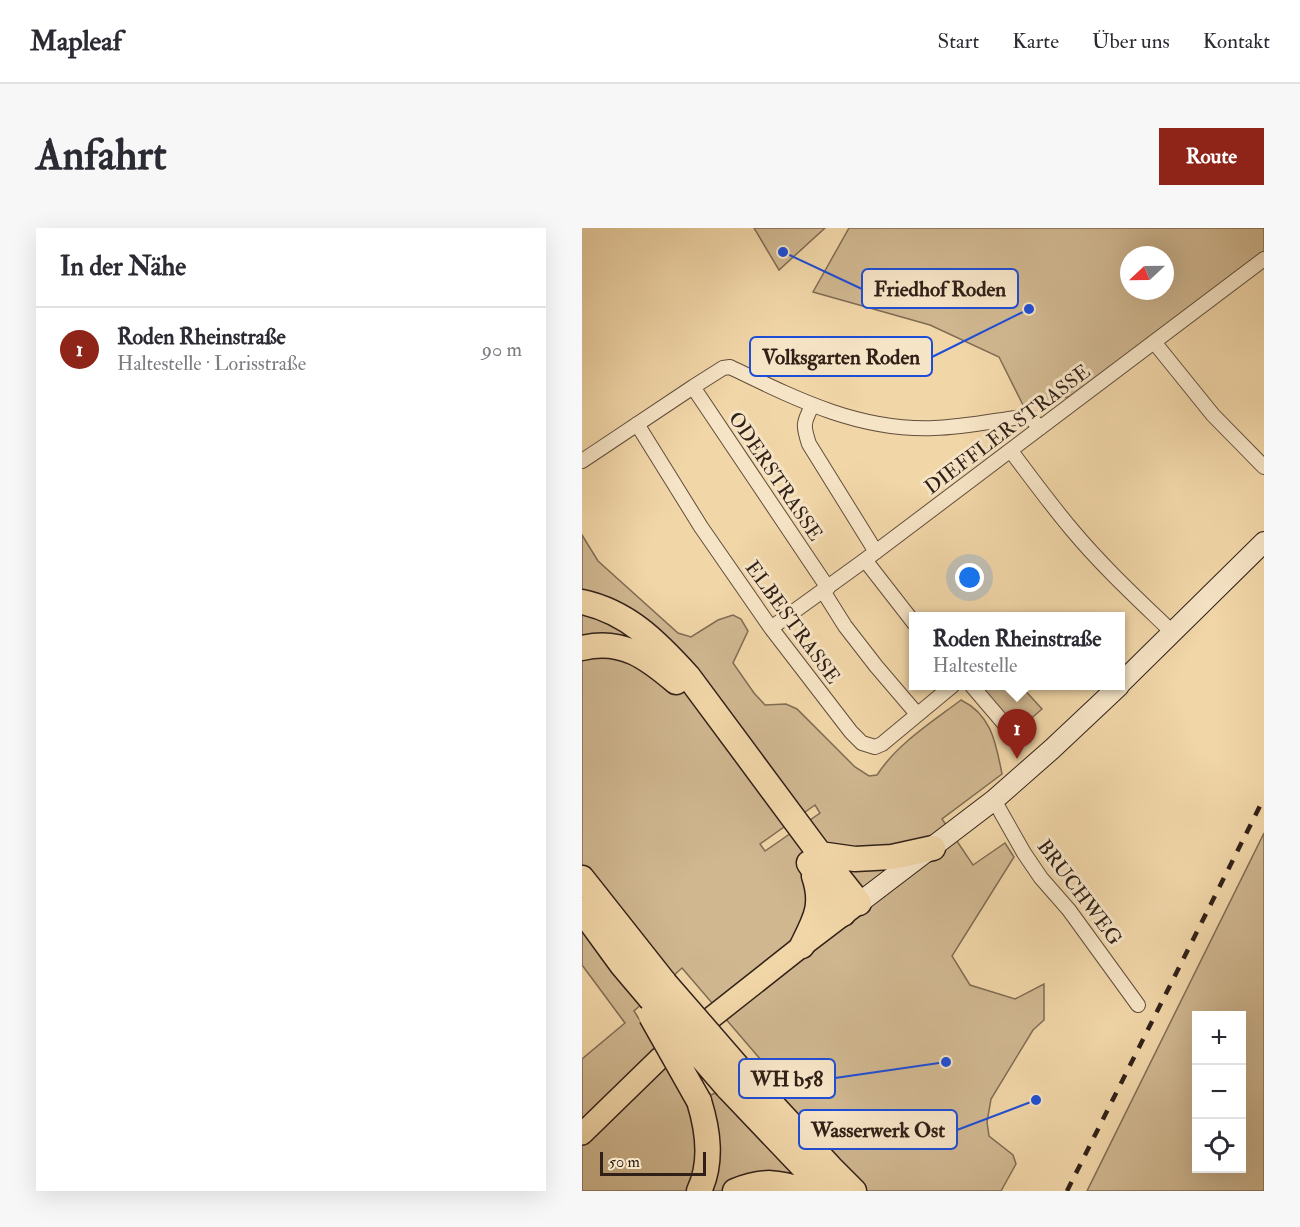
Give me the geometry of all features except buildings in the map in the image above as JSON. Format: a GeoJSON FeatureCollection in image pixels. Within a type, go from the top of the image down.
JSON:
{"type":"FeatureCollection","features":[{"type":"Feature","properties":{"kind":"highway"},"geometry":{"type":"LineString","coordinates":[[582,602],[617,614],[643,630],[688,676],[851,909]]}},
{"type":"Feature","properties":{"kind":"highway"},"geometry":{"type":"LineString","coordinates":[[582,648],[608,645],[629,650],[654,663],[677,683],[814,858],[819,892],[818,908],[802,946]]}},
{"type":"Feature","properties":{"kind":"highway"},"geometry":{"type":"LineString","coordinates":[[814,858],[892,857],[933,848]]}},
{"type":"Feature","properties":{"kind":"highway"},"geometry":{"type":"LineString","coordinates":[[582,878],[653,995],[682,1068],[699,1101],[706,1123],[708,1140],[707,1162],[699,1191]]}},
{"type":"Feature","properties":{"kind":"highway"},"geometry":{"type":"LineString","coordinates":[[582,910],[622,965],[735,1081],[854,1191]]}},
{"type":"Feature","properties":{"kind":"highway"},"geometry":{"type":"LineString","coordinates":[[735,1081],[826,1191]]}},
{"type":"Feature","properties":{"kind":"highway"},"geometry":{"type":"LineString","coordinates":[[735,1191],[754,1184],[774,1182],[807,1191]]}},
{"type":"Feature","properties":{"kind":"main road"},"geometry":{"type":"LineString","coordinates":[[582,1134],[659,1059],[851,909]]}},
{"type":"Feature","properties":{"kind":"street","name":"DIEFFLER STRASSE"},"geometry":{"type":"LineString","coordinates":[[771,628],[871,556],[1264,259]]}},
{"type":"Feature","properties":{"kind":"street"},"geometry":{"type":"LineString","coordinates":[[1154,342],[1213,415],[1264,466]]}},
{"type":"Feature","properties":{"kind":"street"},"geometry":{"type":"LineString","coordinates":[[582,460],[723,368],[730,368],[812,406],[849,418],[887,426],[933,428],[1029,416],[1040,428]]}},
{"type":"Feature","properties":{"kind":"street","name":"ODERSTRASSE"},"geometry":{"type":"LineString","coordinates":[[693,387],[825,589],[851,634],[917,714]]}},
{"type":"Feature","properties":{"kind":"street"},"geometry":{"type":"LineString","coordinates":[[812,406],[806,417],[804,430],[809,444],[871,556],[909,615]]}},
{"type":"Feature","properties":{"kind":"street","name":"ELBESTRASSE"},"geometry":{"type":"LineString","coordinates":[[637,424],[701,527],[771,628],[851,732],[862,743],[875,747],[882,744],[947,690]]}},
{"type":"Feature","properties":{"kind":"street"},"geometry":{"type":"LineString","coordinates":[[1011,451],[1073,532],[1173,633]]}},
{"type":"Feature","properties":{"kind":"street"},"geometry":{"type":"LineString","coordinates":[[1125,680],[1264,542]]}},
{"type":"Feature","properties":{"kind":"street"},"geometry":{"type":"LineString","coordinates":[[975,690],[1013,734]]}},
{"type":"Feature","properties":{"kind":"street"},"geometry":{"type":"LineString","coordinates":[[851,909],[994,800],[1053,749],[1115,690]]}},
{"type":"Feature","properties":{"kind":"street","name":"BRUCHWEG"},"geometry":{"type":"LineString","coordinates":[[994,800],[1024,854],[1041,878],[1070,910],[1138,1005]]}},
{"type":"Feature","properties":{"kind":"shaded area"},"geometry":{"type":"Polygon","coordinates":[[[754,228],[825,228],[779,270],[754,228]]]}},
{"type":"Feature","properties":{"kind":"shaded area"},"geometry":{"type":"Polygon","coordinates":[[[849,228],[1264,228],[1264,251],[1071,396],[1024,407],[999,357],[930,325],[813,292],[849,228]]]}},
{"type":"Feature","properties":{"kind":"shaded area"},"geometry":{"type":"Polygon","coordinates":[[[582,535],[598,561],[678,633],[691,637],[718,620],[733,615],[741,619],[748,631],[733,663],[754,693],[765,705],[786,704],[797,709],[855,767],[869,776],[877,775],[905,743],[961,700],[971,706],[986,722],[995,741],[1002,774],[942,819],[973,865],[1005,843],[1014,857],[952,956],[970,985],[1015,999],[1044,984],[1044,1020],[1033,1030],[991,1099],[987,1122],[989,1136],[1013,1155],[1016,1164],[1001,1191],[582,1191],[582,1059],[625,1023],[582,965],[582,535]],[[815,805],[760,844],[765,851],[820,813],[815,805]],[[682,968],[634,1011],[673,1073],[699,1101],[727,1087],[761,1060],[682,968]]]}},
{"type":"Feature","properties":{"kind":"shaded area"},"geometry":{"type":"Polygon","coordinates":[[[983,690],[1025,690],[1042,709],[1018,730],[983,690]]]}},
{"type":"Feature","properties":{"kind":"shaded area"},"geometry":{"type":"Polygon","coordinates":[[[1264,833],[1264,1191],[1087,1191],[1264,833]]]}},
{"type":"Feature","properties":{"kind":"railway"},"geometry":{"type":"LineString","coordinates":[[1067,1191],[1264,798]]}},
{"type":"Feature","properties":{"kind":"place","name":"Friedhof Roden"},"geometry":{"type":"Point","coordinates":[783,252]}},
{"type":"Feature","properties":{"kind":"place","name":"Volksgarten Roden"},"geometry":{"type":"Point","coordinates":[1029,309]}},
{"type":"Feature","properties":{"kind":"place","name":"Roden Rheinstraße"},"geometry":{"type":"Point","coordinates":[1017,759]}},
{"type":"Feature","properties":{"kind":"place","name":"WH b58"},"geometry":{"type":"Point","coordinates":[946,1062]}},
{"type":"Feature","properties":{"kind":"place","name":"Wasserwerk Ost"},"geometry":{"type":"Point","coordinates":[1036,1100]}}]}
